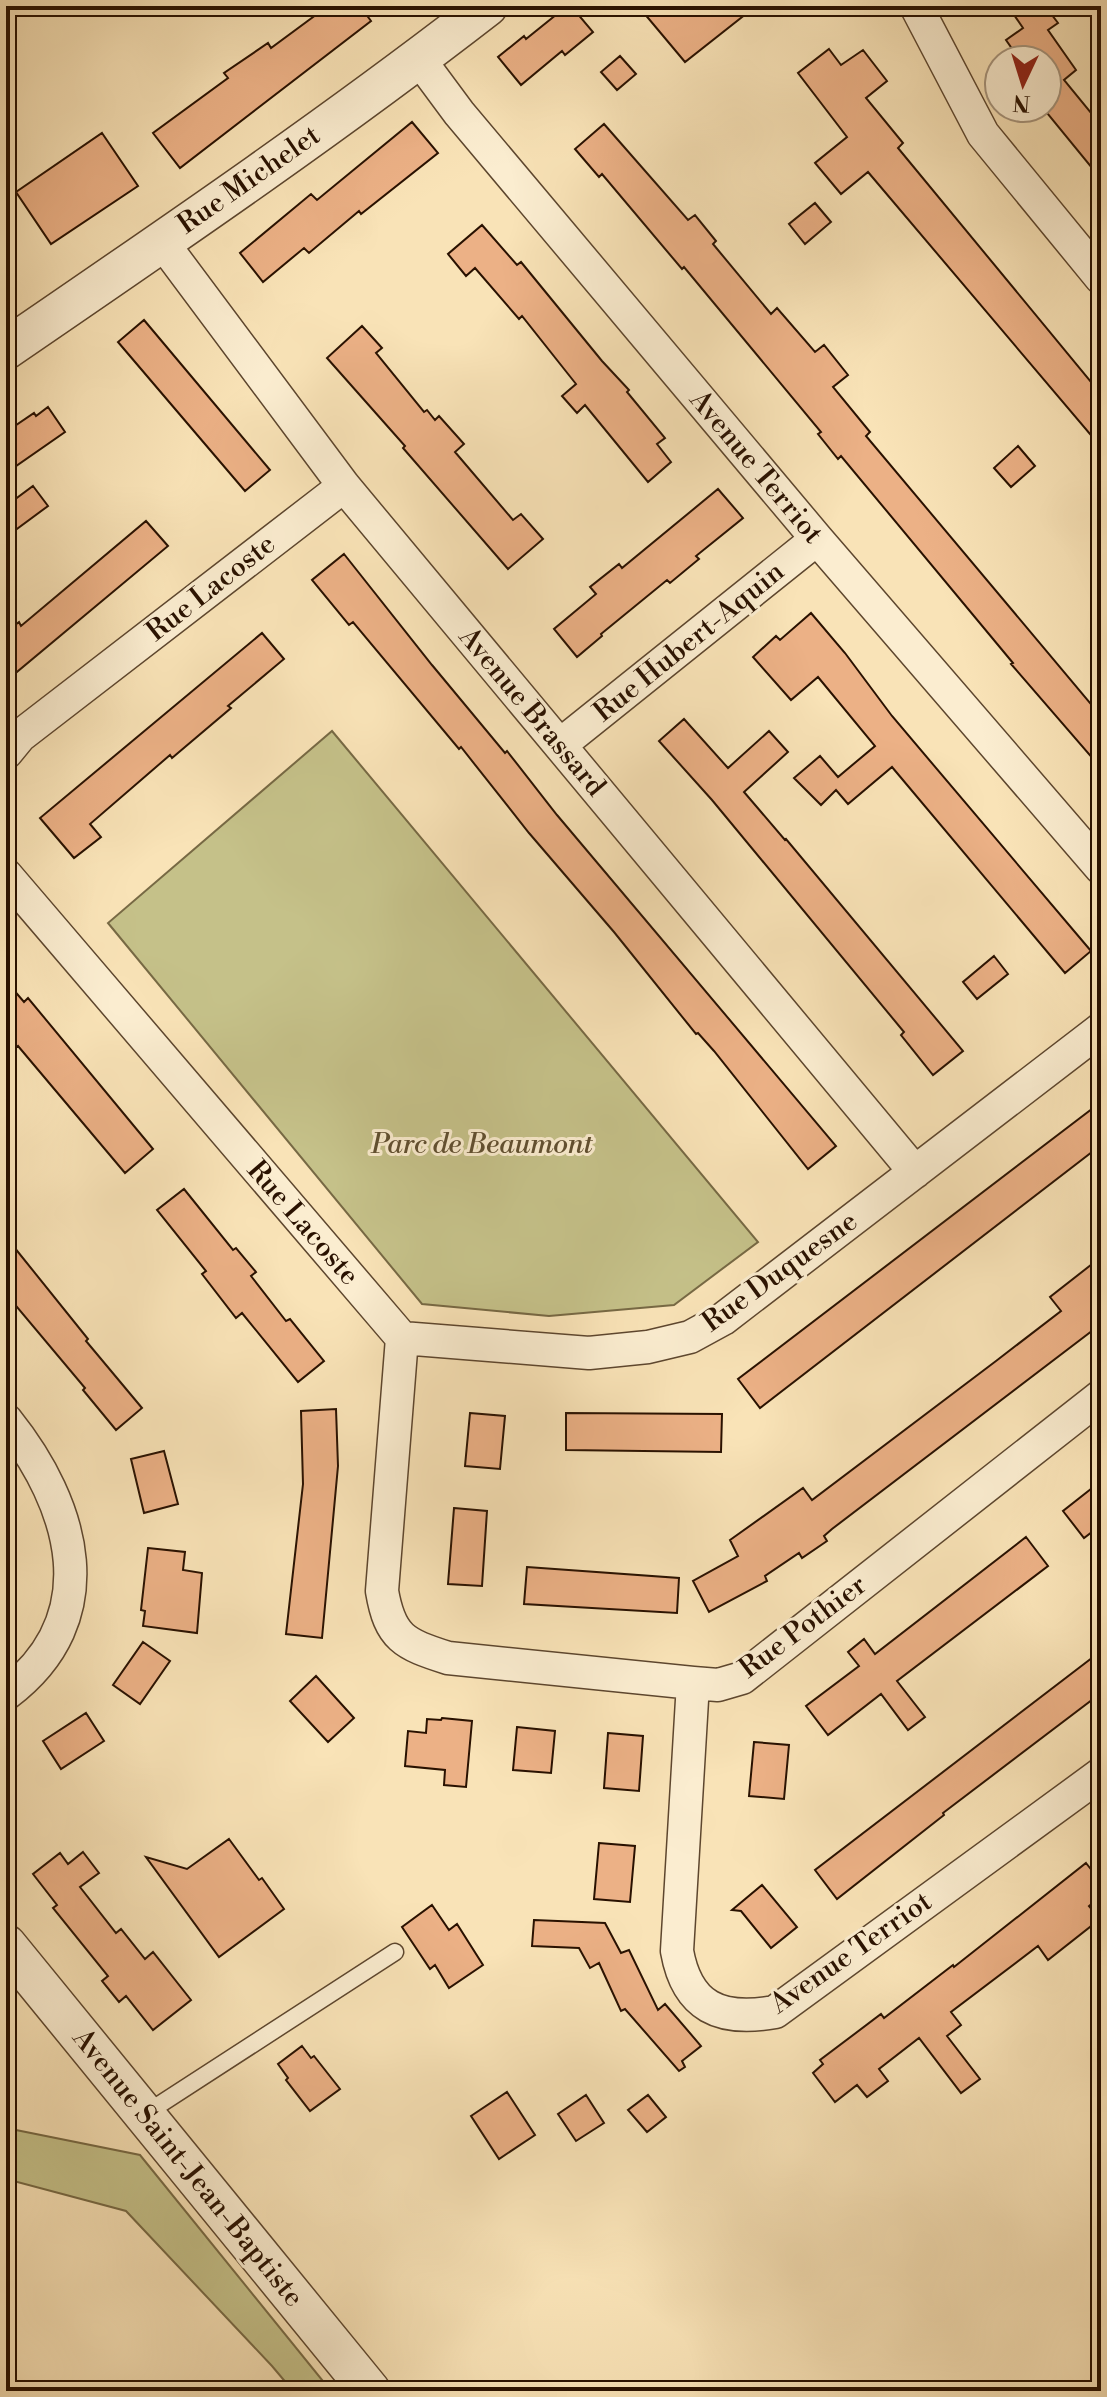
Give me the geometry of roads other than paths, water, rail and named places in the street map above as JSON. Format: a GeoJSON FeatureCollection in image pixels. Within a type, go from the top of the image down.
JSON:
{"type":"FeatureCollection","features":[{"type":"Feature","properties":{"kind":"street","name":"Rue Michelet"},"geometry":{"type":"LineString","coordinates":[[6,349],[419,59],[487,6]]}},
{"type":"Feature","properties":{"kind":"street"},"geometry":{"type":"LineString","coordinates":[[916,6],[983,134],[1101,278]]}},
{"type":"Feature","properties":{"kind":"street","name":"Avenue Terriot"},"geometry":{"type":"LineString","coordinates":[[419,59],[459,113],[817,539],[1101,868]]}},
{"type":"Feature","properties":{"kind":"street","name":"Avenue Brassard"},"geometry":{"type":"LineString","coordinates":[[162,242],[344,486],[915,1172]]}},
{"type":"Feature","properties":{"kind":"street","name":"Rue Lacoste"},"geometry":{"type":"LineString","coordinates":[[6,753],[20,736],[344,486]]}},
{"type":"Feature","properties":{"kind":"street","name":"Rue Hubert-Aquin"},"geometry":{"type":"LineString","coordinates":[[560,745],[817,539]]}},
{"type":"Feature","properties":{"kind":"street","name":"Rue Lacoste"},"geometry":{"type":"LineString","coordinates":[[6,875],[402,1338]]}},
{"type":"Feature","properties":{"kind":"street","name":"Rue Duquesne"},"geometry":{"type":"LineString","coordinates":[[402,1338],[589,1353],[648,1347],[690,1337],[723,1319],[1101,1029]]}},
{"type":"Feature","properties":{"kind":"street","name":"Rue Pothier"},"geometry":{"type":"LineString","coordinates":[[402,1338],[382,1591],[386,1616],[401,1638],[422,1650],[448,1658],[693,1683],[718,1685],[742,1678],[1101,1396]]}},
{"type":"Feature","properties":{"kind":"street"},"geometry":{"type":"LineString","coordinates":[[6,1420],[30,1450],[56,1502],[71,1553],[70,1603],[50,1649],[6,1694]]}},
{"type":"Feature","properties":{"kind":"street","name":"Avenue Terriot"},"geometry":{"type":"LineString","coordinates":[[693,1683],[677,1951],[681,1974],[690,1991],[706,2005],[731,2015],[775,2012],[1101,1774]]}},
{"type":"Feature","properties":{"kind":"street","name":"Avenue Saint-Jean-Baptiste"},"geometry":{"type":"LineString","coordinates":[[6,1945],[370,2391]]}},
{"type":"Feature","properties":{"kind":"lane"},"geometry":{"type":"LineString","coordinates":[[144,2114],[395,1952]]}},
{"type":"Feature","properties":{"kind":"park label","name":"Parc de Beaumont"},"geometry":{"type":"Point","coordinates":[482,1144]}}]}
